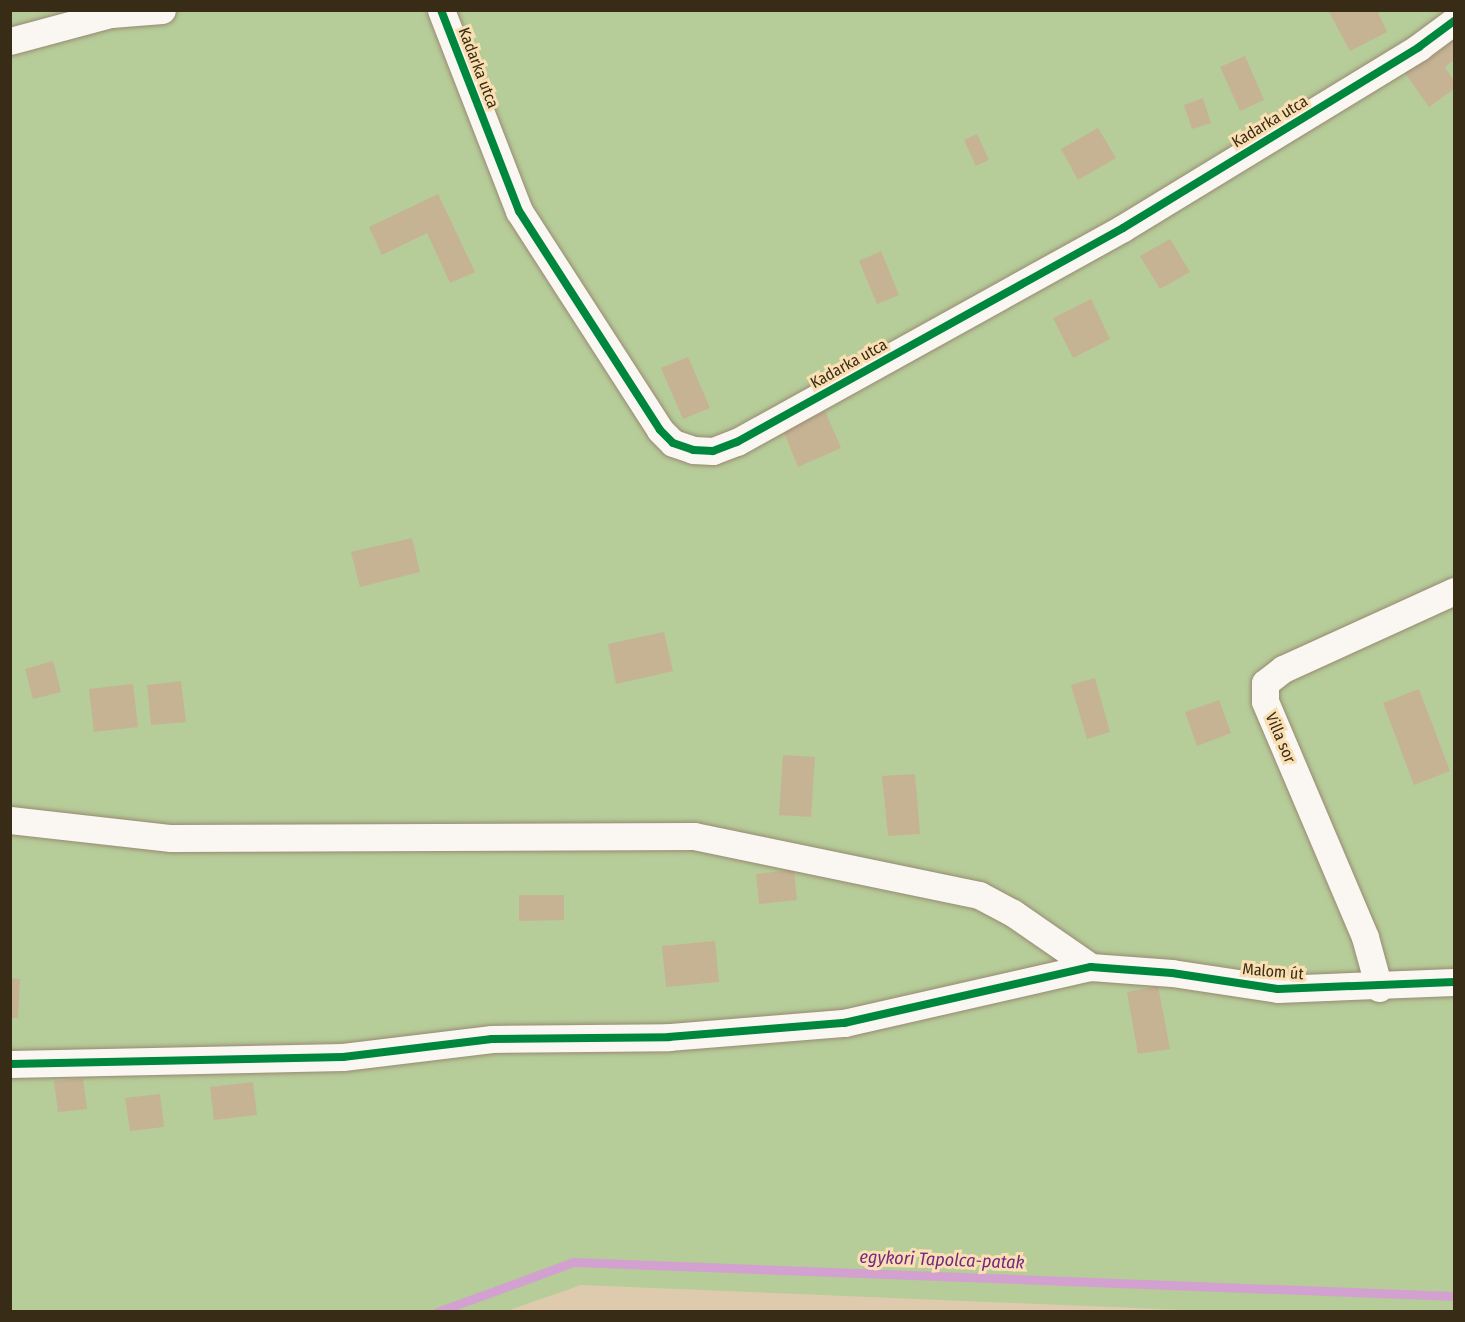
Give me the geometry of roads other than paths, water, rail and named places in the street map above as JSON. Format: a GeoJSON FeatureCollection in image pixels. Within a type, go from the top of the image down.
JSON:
{"type":"FeatureCollection","features":[{"type":"Feature","properties":{"kind":"street"},"geometry":{"type":"LineString","coordinates":[[10,41],[111,14],[162,10]]}},
{"type":"Feature","properties":{"kind":"street","name":"Kadarka utca"},"geometry":{"type":"LineString","coordinates":[[441,10],[519,211],[660,430],[673,443],[693,450],[713,451],[736,442],[1123,228],[1419,47],[1455,21]]}},
{"type":"Feature","properties":{"kind":"street","name":"Villa sor"},"geometry":{"type":"LineString","coordinates":[[1379,988],[1365,937],[1264,701],[1265,683],[1283,669],[1455,591]]}},
{"type":"Feature","properties":{"kind":"street"},"geometry":{"type":"LineString","coordinates":[[10,820],[171,838],[694,836],[979,895],[1013,913],[1090,967]]}},
{"type":"Feature","properties":{"kind":"street","name":"Malom út"},"geometry":{"type":"LineString","coordinates":[[10,1064],[343,1057],[492,1040],[669,1037],[844,1023],[1090,967],[1172,972],[1278,989],[1379,988],[1455,982]]}},
{"type":"Feature","properties":{"kind":"waterway","name":"egykori Tapolca-patak"},"geometry":{"type":"LineString","coordinates":[[437,1312],[574,1262],[1454,1296]]}}]}
